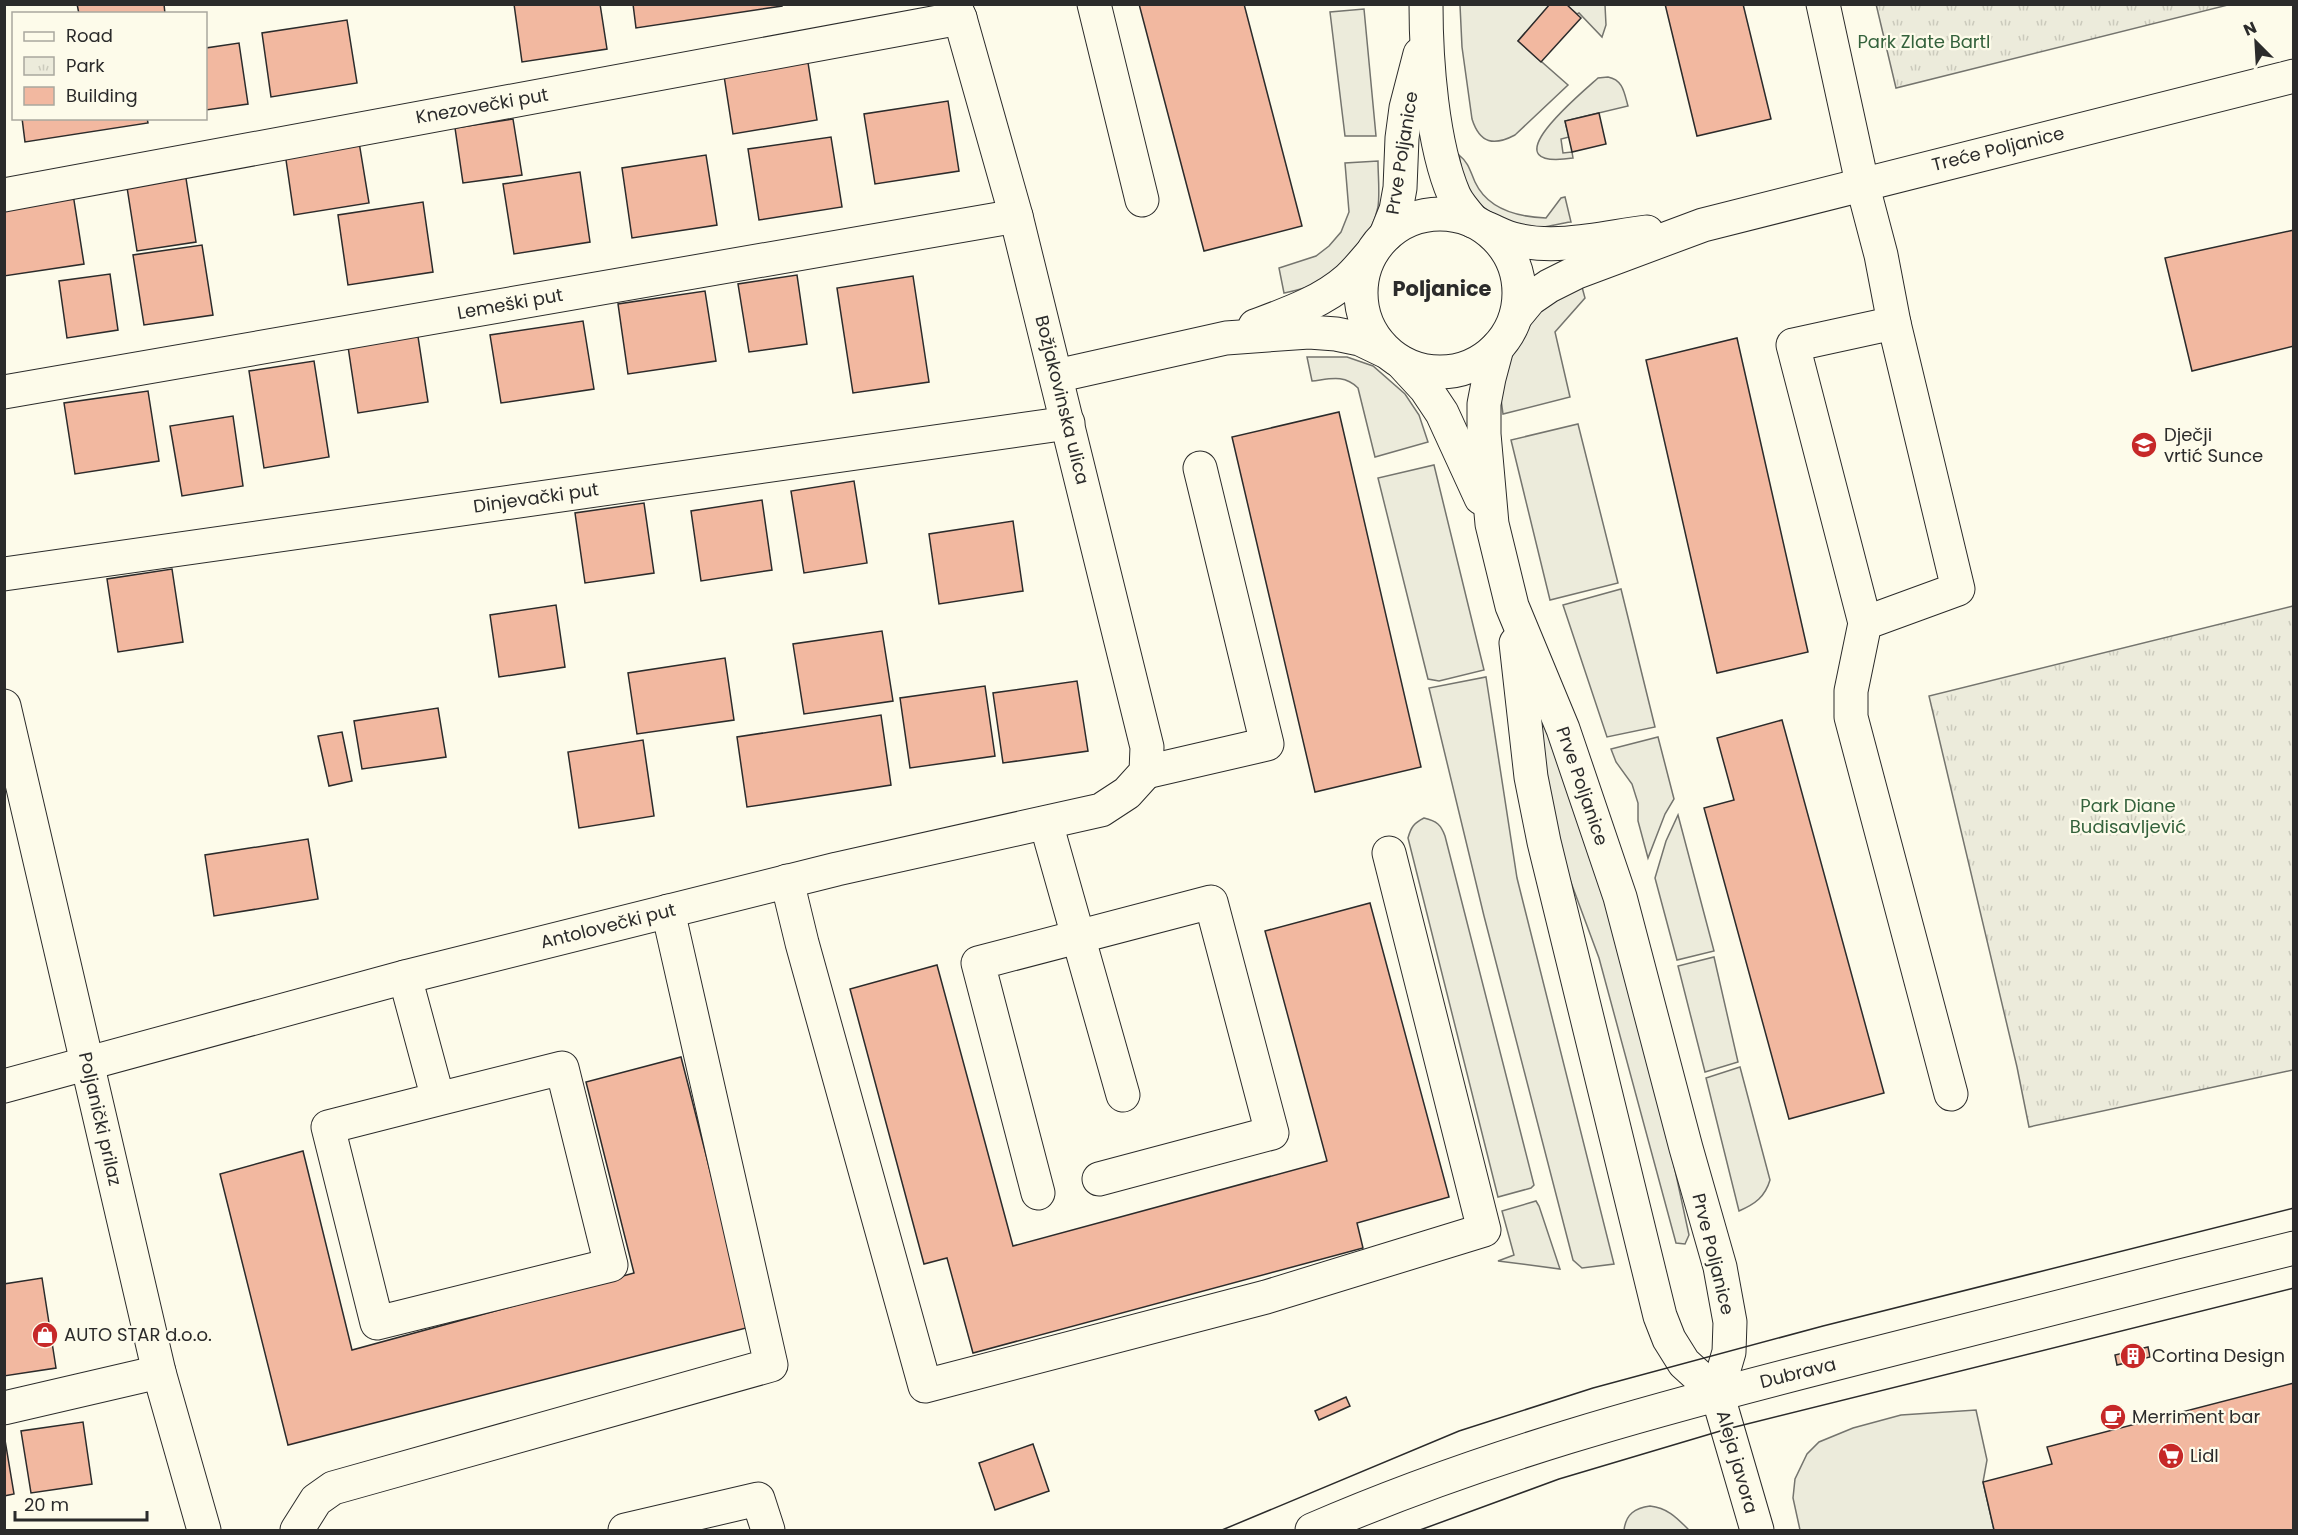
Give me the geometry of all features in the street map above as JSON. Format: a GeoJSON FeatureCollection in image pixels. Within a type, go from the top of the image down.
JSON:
{"type":"FeatureCollection","features":[{"type":"Feature","properties":{"kind":"street"},"geometry":{"type":"LineString","coordinates":[[1094,4],[1142,200]]}},
{"type":"Feature","properties":{"kind":"street"},"geometry":{"type":"LineString","coordinates":[[1822,4],[1862,183],[1881,255],[1894,323],[1958,589],[1865,623]]}},
{"type":"Feature","properties":{"kind":"street","name":"Knezovečki put"},"geometry":{"type":"LineString","coordinates":[[4,195],[957,11]]}},
{"type":"Feature","properties":{"kind":"street","name":"Božjakovinska ulica"},"geometry":{"type":"LineString","coordinates":[[957,11],[1016,216],[1147,747],[1137,783]]}},
{"type":"Feature","properties":{"kind":"street","name":"Prve Poljanice"},"geometry":{"type":"LineString","coordinates":[[1426,20],[1431,96],[1446,173],[1455,198],[1478,224]]}},
{"type":"Feature","properties":{"kind":"street","name":"Prve Poljanice"},"geometry":{"type":"LineString","coordinates":[[1379,244],[1396,210],[1400,188],[1406,108],[1426,20]]}},
{"type":"Feature","properties":{"kind":"street","name":"Treće Poljanice"},"geometry":{"type":"LineString","coordinates":[[1516,316],[1530,299],[1549,286],[1577,272],[1703,225],[1862,183],[2294,76]]}},
{"type":"Feature","properties":{"kind":"street"},"geometry":{"type":"LineString","coordinates":[[1056,376],[1226,338],[1309,332],[1360,339],[1427,371],[1452,371],[1477,364],[1497,348],[1508,333],[1516,316],[1520,291],[1515,266],[1502,244],[1478,224],[1450,215],[1427,215],[1405,222],[1379,244],[1348,279],[1327,294],[1301,308],[1226,338]]}},
{"type":"Feature","properties":{"kind":"street","name":"Lemeški put"},"geometry":{"type":"LineString","coordinates":[[4,392],[1016,216]]}},
{"type":"Feature","properties":{"kind":"street","name":"Treće Poljanice"},"geometry":{"type":"LineString","coordinates":[[1478,224],[1516,240],[1541,243],[1576,241],[1703,225]]}},
{"type":"Feature","properties":{"kind":"street"},"geometry":{"type":"LineString","coordinates":[[1379,244],[1362,278],[1361,304],[1369,330],[1394,357]]}},
{"type":"Feature","properties":{"kind":"street"},"geometry":{"type":"LineString","coordinates":[[1894,323],[1793,345],[1865,623],[1851,691],[1851,717],[1951,1094]]}},
{"type":"Feature","properties":{"kind":"street","name":"Prve Poljanice"},"geometry":{"type":"LineString","coordinates":[[1497,348],[1484,404],[1484,434],[1492,524],[1512,606],[1524,723],[1544,842],[1657,1305],[1669,1339],[1684,1363],[1717,1393],[1729,1352],[1730,1322],[1720,1267],[1620,897],[1563,729],[1512,606]]}},
{"type":"Feature","properties":{"kind":"street","name":"Prve Poljanice"},"geometry":{"type":"LineString","coordinates":[[1394,357],[1426,389],[1442,413],[1492,524]]}},
{"type":"Feature","properties":{"kind":"street","name":"Dinjevački put"},"geometry":{"type":"LineString","coordinates":[[4,574],[1068,423]]}},
{"type":"Feature","properties":{"kind":"street"},"geometry":{"type":"LineString","coordinates":[[1137,783],[1267,744],[1200,468]]}},
{"type":"Feature","properties":{"kind":"street","name":"Poljanički prilaz"},"geometry":{"type":"LineString","coordinates":[[4,706],[12,778],[87,1064],[159,1372],[204,1530]]}},
{"type":"Feature","properties":{"kind":"street","name":"Antolovečki put"},"geometry":{"type":"LineString","coordinates":[[4,1086],[405,977],[787,881],[1101,810],[1137,783]]}},
{"type":"Feature","properties":{"kind":"street"},"geometry":{"type":"LineString","coordinates":[[1046,823],[1123,1095]]}},
{"type":"Feature","properties":{"kind":"street"},"geometry":{"type":"LineString","coordinates":[[787,881],[802,943],[925,1386],[1266,1297],[1484,1230],[1389,853]]}},
{"type":"Feature","properties":{"kind":"street"},"geometry":{"type":"LineString","coordinates":[[1038,1193],[978,963],[1211,902],[1272,1133],[1099,1179]]}},
{"type":"Feature","properties":{"kind":"street"},"geometry":{"type":"LineString","coordinates":[[297,1530],[316,1500],[333,1488],[771,1365],[668,911]]}},
{"type":"Feature","properties":{"kind":"street"},"geometry":{"type":"LineString","coordinates":[[405,977],[438,1099]]}},
{"type":"Feature","properties":{"kind":"street"},"geometry":{"type":"LineString","coordinates":[[562,1068],[611,1265],[377,1323],[328,1127],[438,1099],[562,1068]]}},
{"type":"Feature","properties":{"kind":"street","name":"Dubrava"},"geometry":{"type":"LineString","coordinates":[[1312,1530],[1456,1472],[1573,1434],[1717,1393],[2294,1248]]}},
{"type":"Feature","properties":{"kind":"street"},"geometry":{"type":"LineString","coordinates":[[4,1408],[159,1372]]}},
{"type":"Feature","properties":{"kind":"street","name":"Aleja javora"},"geometry":{"type":"LineString","coordinates":[[1717,1393],[1757,1530]]}},
{"type":"Feature","properties":{"kind":"street"},"geometry":{"type":"LineString","coordinates":[[625,1530],[758,1499],[768,1530]]}},
{"type":"Feature","properties":{"kind":"green space","name":"Park Zlate Bartl"},"geometry":{"type":"Polygon","coordinates":[[[1876,4],[2228,4],[2228,5],[1896,88],[1876,4]]]}},
{"type":"Feature","properties":{"kind":"green space"},"geometry":{"type":"Polygon","coordinates":[[[1460,5],[1550,5],[1518,41],[1568,85],[1515,135],[1501,141],[1484,138],[1479,134],[1472,119],[1462,47],[1460,5]]]}},
{"type":"Feature","properties":{"kind":"green space"},"geometry":{"type":"Polygon","coordinates":[[[1566,5],[1605,5],[1606,25],[1602,37],[1579,13],[1577,14],[1566,5]]]}},
{"type":"Feature","properties":{"kind":"green space"},"geometry":{"type":"Polygon","coordinates":[[[1364,9],[1376,136],[1345,136],[1330,12],[1364,9]]]}},
{"type":"Feature","properties":{"kind":"green space"},"geometry":{"type":"Polygon","coordinates":[[[1608,77],[1620,84],[1628,106],[1565,121],[1569,137],[1561,139],[1563,153],[1572,152],[1573,158],[1549,159],[1538,153],[1538,143],[1559,114],[1598,78],[1608,77]]]}},
{"type":"Feature","properties":{"kind":"green space"},"geometry":{"type":"Polygon","coordinates":[[[1459,155],[1467,164],[1481,192],[1496,205],[1515,214],[1546,218],[1561,198],[1565,197],[1571,222],[1532,227],[1521,226],[1499,218],[1480,204],[1467,187],[1459,155]]]}},
{"type":"Feature","properties":{"kind":"green space"},"geometry":{"type":"Polygon","coordinates":[[[1378,161],[1378,207],[1375,219],[1362,243],[1354,254],[1333,273],[1308,287],[1284,293],[1279,268],[1316,256],[1341,232],[1349,212],[1345,163],[1378,161]]]}},
{"type":"Feature","properties":{"kind":"green space"},"geometry":{"type":"Polygon","coordinates":[[[1582,287],[1585,298],[1555,332],[1570,397],[1503,414],[1500,392],[1506,352],[1518,331],[1530,314],[1582,287]]]}},
{"type":"Feature","properties":{"kind":"green space"},"geometry":{"type":"Polygon","coordinates":[[[1307,357],[1347,357],[1373,366],[1405,394],[1419,415],[1428,442],[1375,457],[1358,388],[1342,379],[1312,381],[1307,357]]]}},
{"type":"Feature","properties":{"kind":"green space"},"geometry":{"type":"Polygon","coordinates":[[[1578,424],[1618,583],[1550,600],[1511,440],[1578,424]]]}},
{"type":"Feature","properties":{"kind":"green space"},"geometry":{"type":"Polygon","coordinates":[[[1434,465],[1484,670],[1439,681],[1428,679],[1378,478],[1434,465]]]}},
{"type":"Feature","properties":{"kind":"green space"},"geometry":{"type":"Polygon","coordinates":[[[1621,589],[1655,727],[1607,737],[1563,605],[1621,589]]]}},
{"type":"Feature","properties":{"kind":"green space","name":"Park Diane Budisavljević"},"geometry":{"type":"Polygon","coordinates":[[[2293,606],[2293,1070],[2029,1127],[2017,1067],[1929,696],[2293,606]]]}},
{"type":"Feature","properties":{"kind":"green space"},"geometry":{"type":"Polygon","coordinates":[[[1486,677],[1517,878],[1614,1264],[1582,1268],[1573,1260],[1484,916],[1429,688],[1486,677]]]}},
{"type":"Feature","properties":{"kind":"green space"},"geometry":{"type":"Polygon","coordinates":[[[1535,695],[1593,852],[1672,1156],[1689,1235],[1685,1244],[1676,1243],[1599,958],[1566,869],[1549,811],[1535,695]]]}},
{"type":"Feature","properties":{"kind":"green space"},"geometry":{"type":"Polygon","coordinates":[[[1658,737],[1674,799],[1665,814],[1648,858],[1638,821],[1638,803],[1632,784],[1616,762],[1611,749],[1658,737]]]}},
{"type":"Feature","properties":{"kind":"green space"},"geometry":{"type":"Polygon","coordinates":[[[1678,815],[1714,951],[1677,960],[1655,878],[1666,841],[1678,815]]]}},
{"type":"Feature","properties":{"kind":"green space"},"geometry":{"type":"Polygon","coordinates":[[[1424,818],[1438,824],[1445,836],[1534,1185],[1531,1188],[1498,1197],[1408,838],[1413,826],[1424,818]]]}},
{"type":"Feature","properties":{"kind":"green space"},"geometry":{"type":"Polygon","coordinates":[[[1714,957],[1738,1062],[1705,1072],[1678,966],[1714,957]]]}},
{"type":"Feature","properties":{"kind":"green space"},"geometry":{"type":"Polygon","coordinates":[[[1740,1067],[1770,1180],[1759,1199],[1739,1211],[1706,1078],[1740,1067]]]}},
{"type":"Feature","properties":{"kind":"green space"},"geometry":{"type":"Polygon","coordinates":[[[1536,1201],[1560,1269],[1498,1261],[1514,1255],[1502,1211],[1536,1201]]]}},
{"type":"Feature","properties":{"kind":"green space"},"geometry":{"type":"Polygon","coordinates":[[[1976,1410],[1987,1460],[1983,1482],[1994,1530],[1800,1530],[1793,1498],[1795,1479],[1807,1454],[1819,1442],[1853,1428],[1901,1415],[1976,1410]]]}},
{"type":"Feature","properties":{"kind":"green space"},"geometry":{"type":"Polygon","coordinates":[[[1650,1506],[1667,1511],[1689,1530],[1624,1530],[1632,1513],[1650,1506]]]}},
{"type":"Feature","properties":{"kind":"building"},"geometry":{"type":"Polygon","coordinates":[[[77,4],[164,4],[165,12],[79,12],[77,4]]]}},
{"type":"Feature","properties":{"kind":"building"},"geometry":{"type":"Polygon","coordinates":[[[514,4],[600,4],[607,49],[522,62],[514,4]]]}},
{"type":"Feature","properties":{"kind":"building"},"geometry":{"type":"Polygon","coordinates":[[[633,4],[782,4],[782,6],[636,28],[633,4]]]}},
{"type":"Feature","properties":{"kind":"building"},"geometry":{"type":"Polygon","coordinates":[[[1139,4],[1244,4],[1302,226],[1204,251],[1139,4]]]}},
{"type":"Feature","properties":{"kind":"building"},"geometry":{"type":"Polygon","coordinates":[[[1550,4],[1566,4],[1581,18],[1541,62],[1518,41],[1550,4]]]}},
{"type":"Feature","properties":{"kind":"building"},"geometry":{"type":"Polygon","coordinates":[[[1665,4],[1743,4],[1771,119],[1697,136],[1665,4]]]}},
{"type":"Feature","properties":{"kind":"building"},"geometry":{"type":"Polygon","coordinates":[[[347,20],[357,83],[271,97],[262,33],[347,20]]]}},
{"type":"Feature","properties":{"kind":"building"},"geometry":{"type":"Polygon","coordinates":[[[239,43],[248,104],[207,110],[207,48],[239,43]]]}},
{"type":"Feature","properties":{"kind":"building"},"geometry":{"type":"Polygon","coordinates":[[[806,50],[817,120],[733,134],[722,63],[806,50]]]}},
{"type":"Feature","properties":{"kind":"building"},"geometry":{"type":"Polygon","coordinates":[[[948,101],[959,171],[875,184],[864,114],[948,101]]]}},
{"type":"Feature","properties":{"kind":"building"},"geometry":{"type":"Polygon","coordinates":[[[1599,113],[1606,144],[1572,152],[1565,121],[1599,113]]]}},
{"type":"Feature","properties":{"kind":"building"},"geometry":{"type":"Polygon","coordinates":[[[513,119],[522,175],[463,183],[455,128],[513,119]]]}},
{"type":"Feature","properties":{"kind":"building"},"geometry":{"type":"Polygon","coordinates":[[[22,120],[147,120],[148,123],[25,142],[22,120]]]}},
{"type":"Feature","properties":{"kind":"building"},"geometry":{"type":"Polygon","coordinates":[[[831,137],[842,207],[759,220],[748,149],[831,137]]]}},
{"type":"Feature","properties":{"kind":"building"},"geometry":{"type":"Polygon","coordinates":[[[359,142],[369,203],[294,215],[285,153],[359,142]]]}},
{"type":"Feature","properties":{"kind":"building"},"geometry":{"type":"Polygon","coordinates":[[[706,155],[717,225],[632,238],[622,168],[706,155]]]}},
{"type":"Feature","properties":{"kind":"building"},"geometry":{"type":"Polygon","coordinates":[[[185,172],[196,242],[137,251],[126,181],[185,172]]]}},
{"type":"Feature","properties":{"kind":"building"},"geometry":{"type":"Polygon","coordinates":[[[580,172],[590,242],[514,254],[503,184],[580,172]]]}},
{"type":"Feature","properties":{"kind":"building"},"geometry":{"type":"Polygon","coordinates":[[[73,194],[84,264],[4,276],[4,204],[73,194]]]}},
{"type":"Feature","properties":{"kind":"building"},"geometry":{"type":"Polygon","coordinates":[[[423,202],[433,272],[348,285],[338,215],[423,202]]]}},
{"type":"Feature","properties":{"kind":"building"},"geometry":{"type":"Polygon","coordinates":[[[2294,230],[2294,346],[2192,371],[2165,258],[2294,230]]]}},
{"type":"Feature","properties":{"kind":"building"},"geometry":{"type":"Polygon","coordinates":[[[202,245],[213,315],[144,325],[133,255],[202,245]]]}},
{"type":"Feature","properties":{"kind":"building"},"geometry":{"type":"Polygon","coordinates":[[[110,274],[118,330],[67,338],[59,281],[110,274]]]}},
{"type":"Feature","properties":{"kind":"building"},"geometry":{"type":"Polygon","coordinates":[[[797,275],[807,344],[749,352],[738,284],[797,275]]]}},
{"type":"Feature","properties":{"kind":"building"},"geometry":{"type":"Polygon","coordinates":[[[913,276],[929,382],[853,393],[837,288],[913,276]]]}},
{"type":"Feature","properties":{"kind":"building"},"geometry":{"type":"Polygon","coordinates":[[[705,291],[716,361],[628,374],[618,304],[705,291]]]}},
{"type":"Feature","properties":{"kind":"building"},"geometry":{"type":"Polygon","coordinates":[[[583,321],[594,389],[501,403],[490,335],[583,321]]]}},
{"type":"Feature","properties":{"kind":"building"},"geometry":{"type":"Polygon","coordinates":[[[417,330],[428,402],[358,413],[347,340],[417,330]]]}},
{"type":"Feature","properties":{"kind":"building"},"geometry":{"type":"Polygon","coordinates":[[[1737,338],[1808,652],[1717,673],[1646,360],[1737,338]]]}},
{"type":"Feature","properties":{"kind":"building"},"geometry":{"type":"Polygon","coordinates":[[[314,361],[329,457],[264,468],[249,371],[314,361]]]}},
{"type":"Feature","properties":{"kind":"building"},"geometry":{"type":"Polygon","coordinates":[[[148,391],[159,461],[75,474],[64,403],[148,391]]]}},
{"type":"Feature","properties":{"kind":"building"},"geometry":{"type":"Polygon","coordinates":[[[1339,412],[1421,767],[1315,792],[1232,437],[1339,412]]]}},
{"type":"Feature","properties":{"kind":"building"},"geometry":{"type":"Polygon","coordinates":[[[233,416],[243,486],[182,496],[170,426],[233,416]]]}},
{"type":"Feature","properties":{"kind":"building"},"geometry":{"type":"Polygon","coordinates":[[[854,481],[867,563],[804,573],[791,491],[854,481]]]}},
{"type":"Feature","properties":{"kind":"building"},"geometry":{"type":"Polygon","coordinates":[[[762,500],[772,570],[701,581],[691,511],[762,500]]]}},
{"type":"Feature","properties":{"kind":"building"},"geometry":{"type":"Polygon","coordinates":[[[644,503],[654,573],[585,583],[575,513],[644,503]]]}},
{"type":"Feature","properties":{"kind":"building"},"geometry":{"type":"Polygon","coordinates":[[[1013,521],[1023,591],[939,604],[929,534],[1013,521]]]}},
{"type":"Feature","properties":{"kind":"building"},"geometry":{"type":"Polygon","coordinates":[[[172,569],[183,642],[118,652],[107,579],[172,569]]]}},
{"type":"Feature","properties":{"kind":"building"},"geometry":{"type":"Polygon","coordinates":[[[556,605],[565,667],[499,677],[490,615],[556,605]]]}},
{"type":"Feature","properties":{"kind":"building"},"geometry":{"type":"Polygon","coordinates":[[[882,631],[893,701],[804,714],[793,644],[882,631]]]}},
{"type":"Feature","properties":{"kind":"building"},"geometry":{"type":"Polygon","coordinates":[[[725,658],[734,720],[637,734],[628,673],[725,658]]]}},
{"type":"Feature","properties":{"kind":"building"},"geometry":{"type":"Polygon","coordinates":[[[1077,681],[1088,751],[1003,763],[993,693],[1077,681]]]}},
{"type":"Feature","properties":{"kind":"building"},"geometry":{"type":"Polygon","coordinates":[[[985,686],[995,756],[910,768],[900,698],[985,686]]]}},
{"type":"Feature","properties":{"kind":"building"},"geometry":{"type":"Polygon","coordinates":[[[438,708],[446,757],[362,769],[354,721],[438,708]]]}},
{"type":"Feature","properties":{"kind":"building"},"geometry":{"type":"Polygon","coordinates":[[[881,715],[891,785],[747,807],[737,737],[881,715]]]}},
{"type":"Feature","properties":{"kind":"building"},"geometry":{"type":"Polygon","coordinates":[[[1782,720],[1884,1093],[1789,1119],[1704,808],[1734,800],[1717,738],[1782,720]]]}},
{"type":"Feature","properties":{"kind":"building"},"geometry":{"type":"Polygon","coordinates":[[[342,732],[352,781],[329,786],[318,736],[342,732]]]}},
{"type":"Feature","properties":{"kind":"building"},"geometry":{"type":"Polygon","coordinates":[[[643,740],[654,816],[579,828],[568,752],[643,740]]]}},
{"type":"Feature","properties":{"kind":"building"},"geometry":{"type":"Polygon","coordinates":[[[308,839],[318,899],[214,916],[205,855],[308,839]]]}},
{"type":"Feature","properties":{"kind":"building"},"geometry":{"type":"Polygon","coordinates":[[[1370,903],[1449,1197],[1357,1223],[1363,1248],[973,1353],[947,1258],[924,1264],[850,989],[937,965],[1013,1246],[1327,1161],[1265,931],[1370,903]]]}},
{"type":"Feature","properties":{"kind":"building"},"geometry":{"type":"Polygon","coordinates":[[[681,1057],[750,1327],[288,1445],[220,1174],[303,1151],[352,1350],[634,1273],[586,1082],[681,1057]]]}},
{"type":"Feature","properties":{"kind":"building"},"geometry":{"type":"Polygon","coordinates":[[[42,1278],[56,1368],[4,1376],[4,1284],[42,1278]]]}},
{"type":"Feature","properties":{"kind":"building","name":"Cortina Design"},"geometry":{"type":"Polygon","coordinates":[[[2148,1347],[2150,1357],[2117,1365],[2115,1355],[2148,1347]]]}},
{"type":"Feature","properties":{"kind":"building","name":"Lidl"},"geometry":{"type":"Polygon","coordinates":[[[2294,1383],[2294,1530],[1994,1530],[1983,1482],[2052,1464],[2047,1447],[2294,1383]]]}},
{"type":"Feature","properties":{"kind":"building"},"geometry":{"type":"Polygon","coordinates":[[[1346,1397],[1350,1406],[1319,1420],[1315,1411],[1346,1397]]]}},
{"type":"Feature","properties":{"kind":"building"},"geometry":{"type":"Polygon","coordinates":[[[83,1422],[92,1484],[31,1493],[21,1431],[83,1422]]]}},
{"type":"Feature","properties":{"kind":"building"},"geometry":{"type":"Polygon","coordinates":[[[4,1434],[14,1494],[4,1496],[4,1434]]]}},
{"type":"Feature","properties":{"kind":"building"},"geometry":{"type":"Polygon","coordinates":[[[1033,1444],[1049,1491],[995,1510],[979,1463],[1033,1444]]]}},
{"type":"Feature","properties":{"kind":"tram line"},"geometry":{"type":"LineString","coordinates":[[1222,1530],[1459,1431],[1593,1388],[1823,1326],[2294,1208]]}},
{"type":"Feature","properties":{"kind":"tram line"},"geometry":{"type":"LineString","coordinates":[[1420,1530],[1559,1479],[1727,1429],[2294,1288]]}},
{"type":"Feature","properties":{"kind":"place","name":"Dječji vrtić Sunce"},"geometry":{"type":"Point","coordinates":[2144,445]}},
{"type":"Feature","properties":{"kind":"place","name":"AUTO STAR d.o.o."},"geometry":{"type":"Point","coordinates":[45,1335]}},
{"type":"Feature","properties":{"kind":"place","name":"Cortina Design"},"geometry":{"type":"Point","coordinates":[2133,1356]}},
{"type":"Feature","properties":{"kind":"place","name":"Merriment bar"},"geometry":{"type":"Point","coordinates":[2113,1417]}},
{"type":"Feature","properties":{"kind":"place","name":"Lidl"},"geometry":{"type":"Point","coordinates":[2171,1456]}},
{"type":"Feature","properties":{"kind":"district","name":"Poljanice"},"geometry":{"type":"Point","coordinates":[1442,289]}}]}
